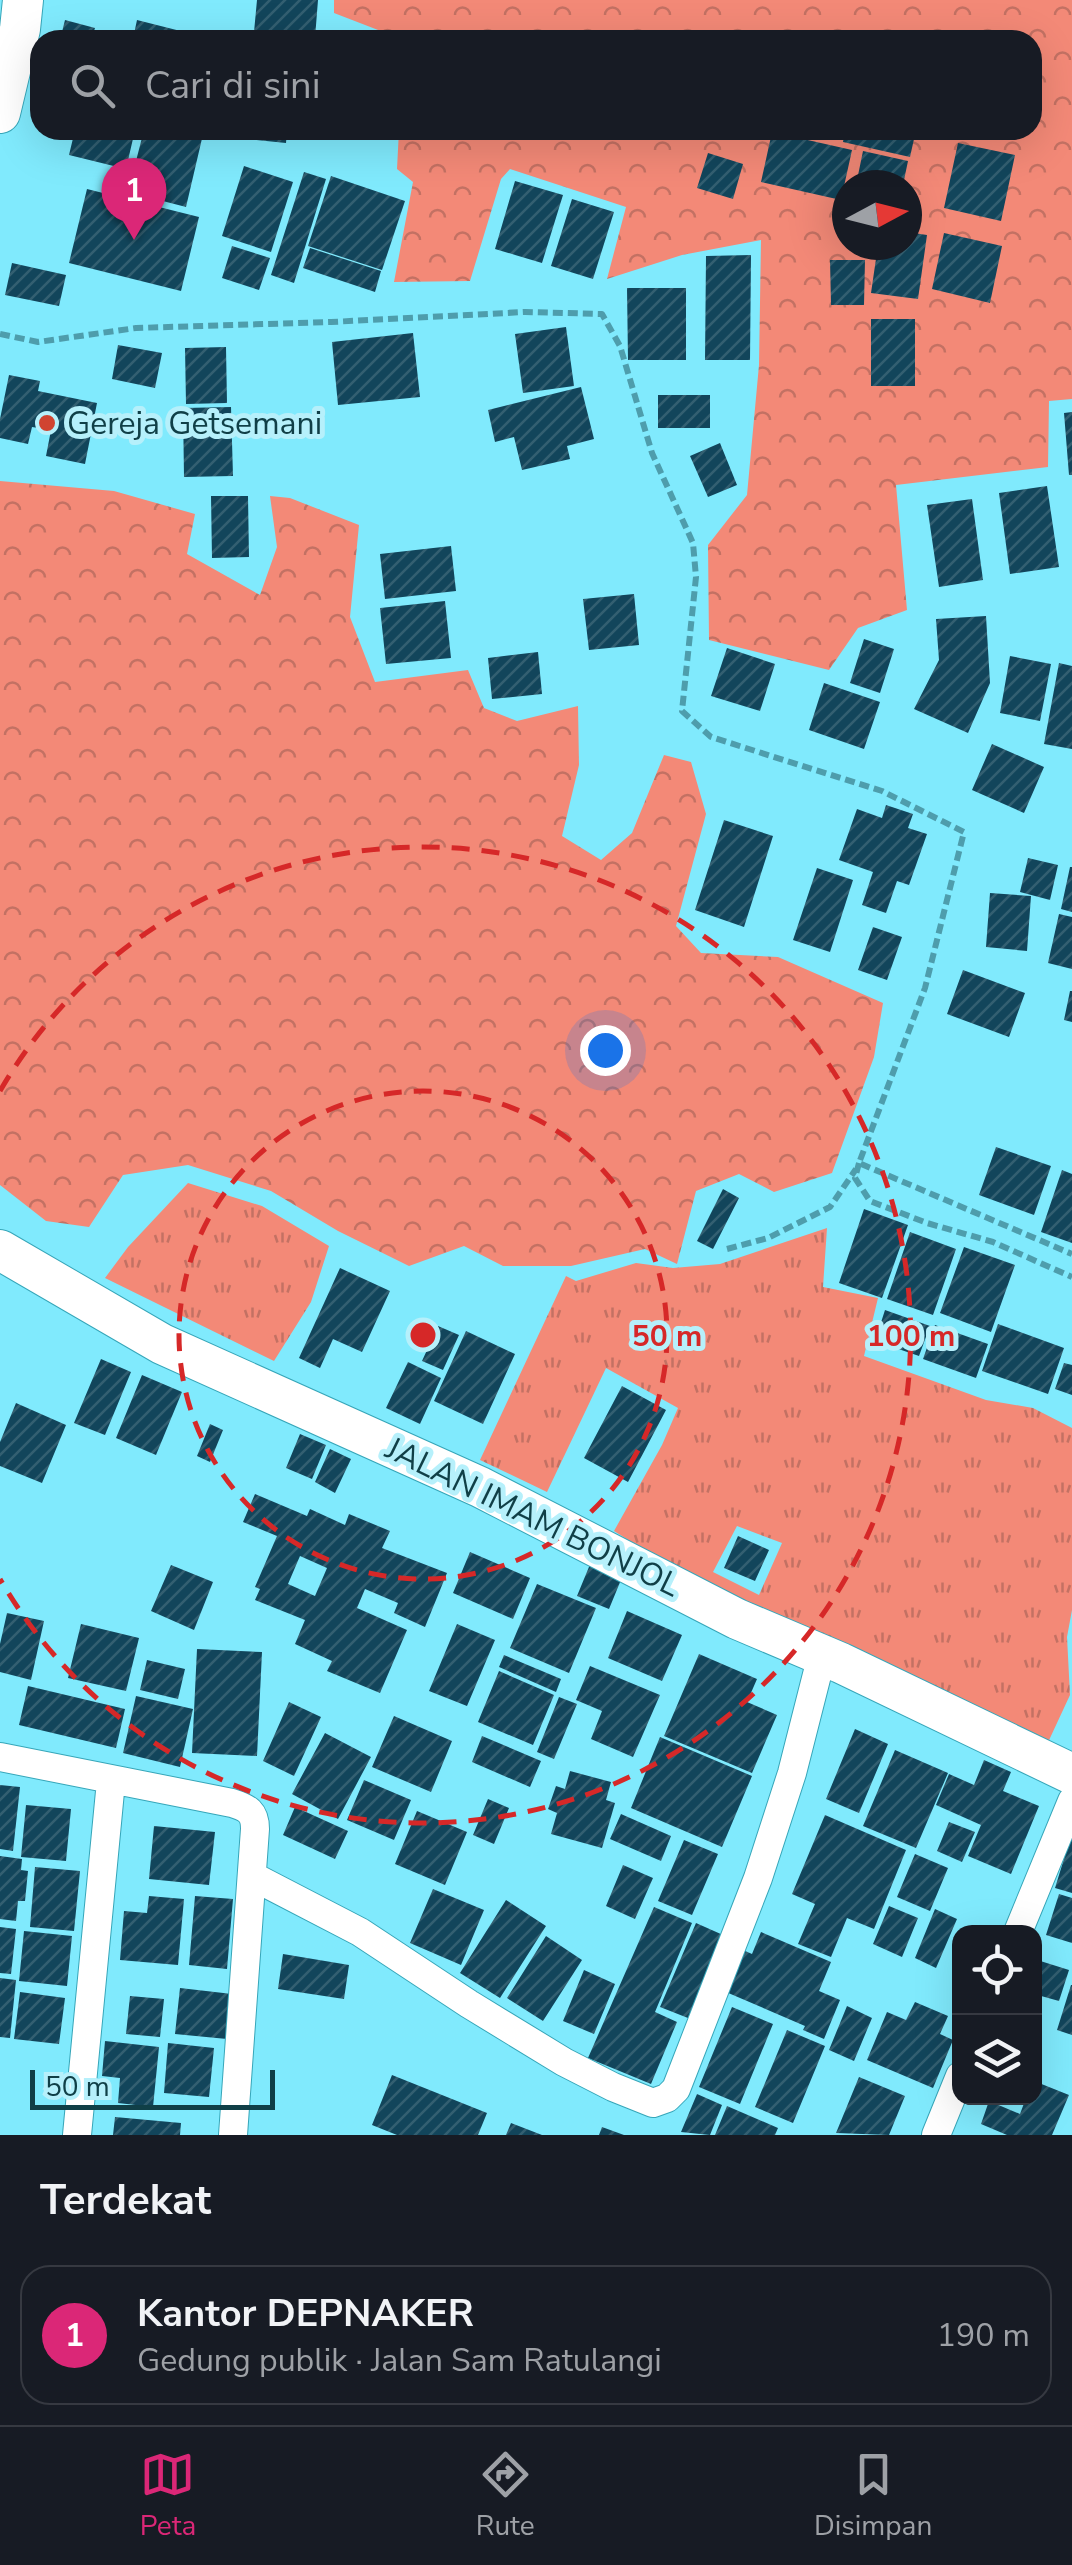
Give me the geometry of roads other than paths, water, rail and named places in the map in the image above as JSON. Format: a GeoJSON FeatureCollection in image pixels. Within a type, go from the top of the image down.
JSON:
{"type":"FeatureCollection","features":[{"type":"Feature","properties":{"kind":"main road"},"geometry":{"type":"LineString","coordinates":[[0,113],[20,30],[22,0]]}},
{"type":"Feature","properties":{"kind":"main road","name":"JALAN IMAM BONJOL"},"geometry":{"type":"LineString","coordinates":[[0,1250],[162,1344],[480,1487],[737,1618],[1072,1774]]}},
{"type":"Feature","properties":{"kind":"street"},"geometry":{"type":"LineString","coordinates":[[252,1876],[360,1932],[564,2062],[632,2096],[660,2102],[676,2088],[758,1878],[792,1774],[822,1655]]}},
{"type":"Feature","properties":{"kind":"street"},"geometry":{"type":"LineString","coordinates":[[0,1757],[232,1804],[251,1812],[255,1820],[252,1876],[233,2135]]}},
{"type":"Feature","properties":{"kind":"street"},"geometry":{"type":"LineString","coordinates":[[77,2135],[110,1781]]}},
{"type":"Feature","properties":{"kind":"street"},"geometry":{"type":"LineString","coordinates":[[1021,1925],[1072,1801]]}},
{"type":"Feature","properties":{"kind":"street"},"geometry":{"type":"LineString","coordinates":[[936,2135],[952,2096]]}},
{"type":"Feature","properties":{"kind":"place","name":"Kantor DEPNAKER"},"geometry":{"type":"Point","coordinates":[134,240]}},
{"type":"Feature","properties":{"kind":"place","name":"Gereja Getsemani"},"geometry":{"type":"Point","coordinates":[47,423]}}]}
